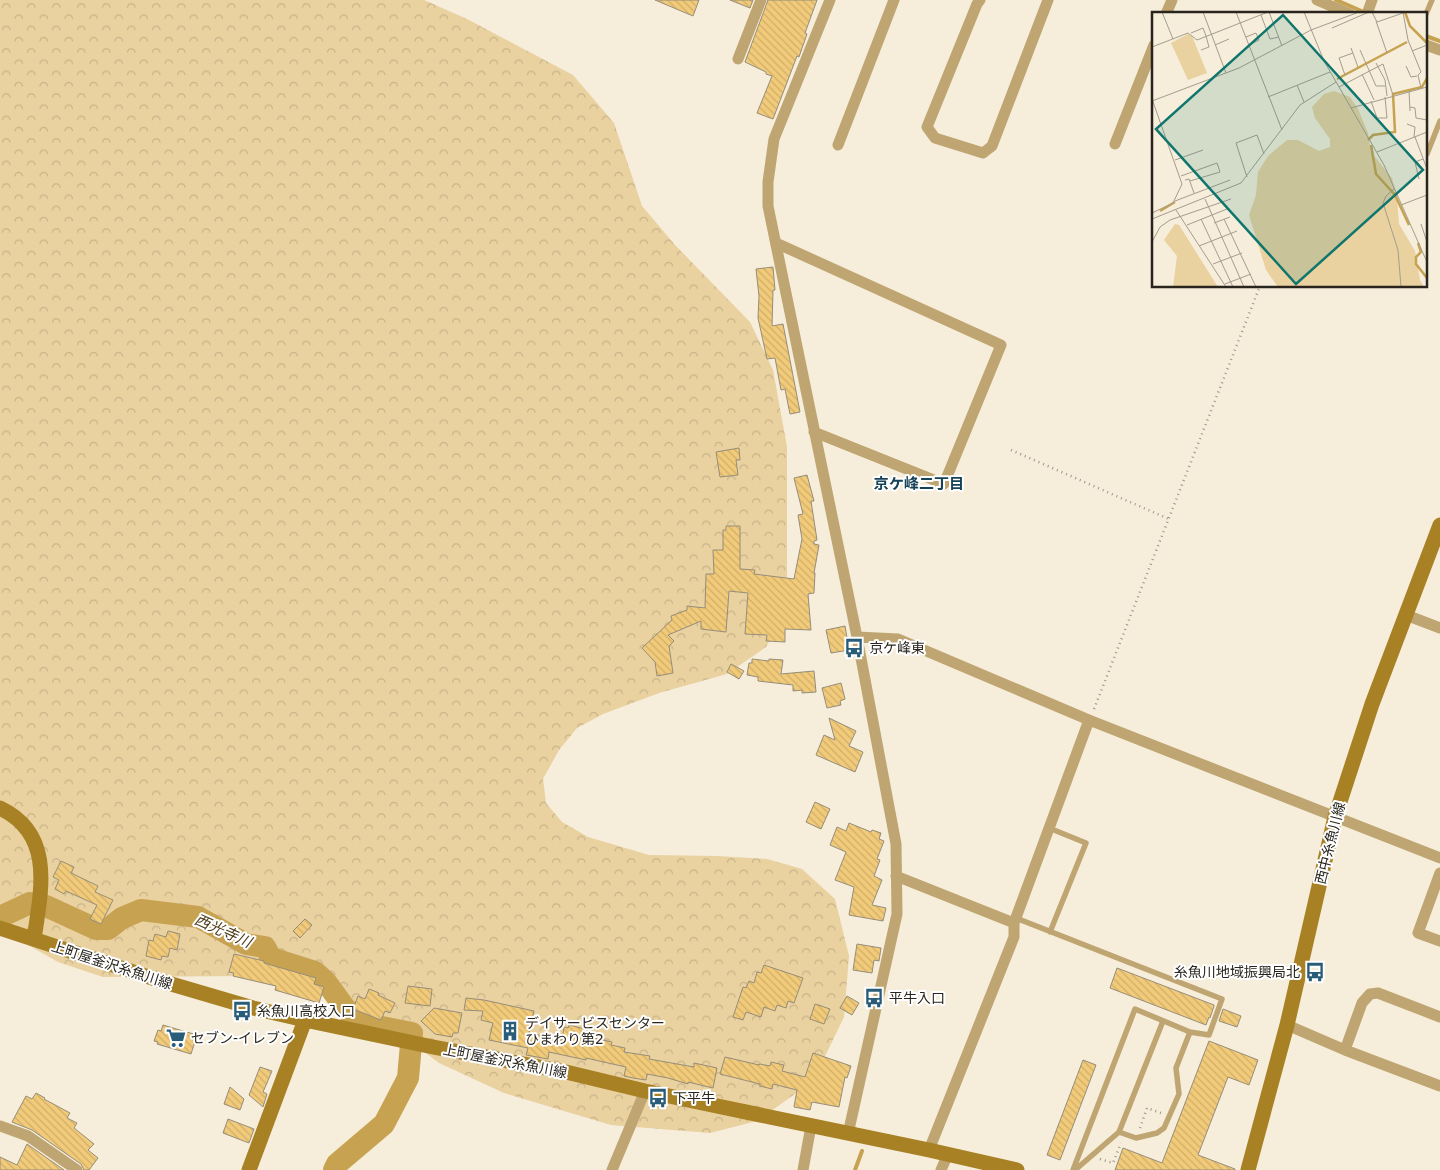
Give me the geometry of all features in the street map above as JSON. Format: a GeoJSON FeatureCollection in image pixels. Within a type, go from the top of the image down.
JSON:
{"type":"FeatureCollection","features":[{"type":"Feature","properties":{"kind":"main road","name":"西中糸魚川線"},"geometry":{"type":"LineString","coordinates":[[1248,1170],[1287,1026],[1335,817],[1372,704],[1440,525]]}},
{"type":"Feature","properties":{"kind":"main road"},"geometry":{"type":"LineString","coordinates":[[0,808],[22,824],[32,835],[38,849],[42,881],[34,939]]}},
{"type":"Feature","properties":{"kind":"main road","name":"上町屋釜沢糸魚川線"},"geometry":{"type":"LineString","coordinates":[[0,928],[170,984],[254,1008],[433,1047],[566,1072],[645,1092],[929,1150],[1017,1170]]}},
{"type":"Feature","properties":{"kind":"main road"},"geometry":{"type":"LineString","coordinates":[[249,1170],[305,1020]]}},
{"type":"Feature","properties":{"kind":"street"},"geometry":{"type":"LineString","coordinates":[[738,58],[761,0]]}},
{"type":"Feature","properties":{"kind":"street"},"geometry":{"type":"LineString","coordinates":[[830,0],[774,139],[768,182],[768,206],[857,637],[896,844],[897,914],[848,1134]]}},
{"type":"Feature","properties":{"kind":"street"},"geometry":{"type":"LineString","coordinates":[[838,144],[894,0]]}},
{"type":"Feature","properties":{"kind":"street"},"geometry":{"type":"LineString","coordinates":[[980,0],[927,127],[935,138],[983,154],[992,146],[1048,0]]}},
{"type":"Feature","properties":{"kind":"street"},"geometry":{"type":"LineString","coordinates":[[1167,12],[1172,0]]}},
{"type":"Feature","properties":{"kind":"street"},"geometry":{"type":"LineString","coordinates":[[1318,0],[1345,12]]}},
{"type":"Feature","properties":{"kind":"street"},"geometry":{"type":"LineString","coordinates":[[1368,12],[1372,0]]}},
{"type":"Feature","properties":{"kind":"street"},"geometry":{"type":"LineString","coordinates":[[1428,46],[1440,50]]}},
{"type":"Feature","properties":{"kind":"street"},"geometry":{"type":"LineString","coordinates":[[1115,144],[1152,50]]}},
{"type":"Feature","properties":{"kind":"street"},"geometry":{"type":"LineString","coordinates":[[776,244],[1001,345],[944,484],[814,432]]}},
{"type":"Feature","properties":{"kind":"street"},"geometry":{"type":"LineString","coordinates":[[1406,615],[1440,628]]}},
{"type":"Feature","properties":{"kind":"street"},"geometry":{"type":"LineString","coordinates":[[857,637],[898,639],[1089,720],[1440,858]]}},
{"type":"Feature","properties":{"kind":"street"},"geometry":{"type":"LineString","coordinates":[[929,1150],[1014,937],[1015,920],[1089,720]]}},
{"type":"Feature","properties":{"kind":"street"},"geometry":{"type":"LineString","coordinates":[[1440,873],[1418,932],[1440,941]]}},
{"type":"Feature","properties":{"kind":"street"},"geometry":{"type":"LineString","coordinates":[[896,876],[1015,920]]}},
{"type":"Feature","properties":{"kind":"street"},"geometry":{"type":"LineString","coordinates":[[1345,1050],[1362,1003],[1370,994],[1378,993],[1440,1017]]}},
{"type":"Feature","properties":{"kind":"street"},"geometry":{"type":"LineString","coordinates":[[1287,1026],[1440,1086]]}},
{"type":"Feature","properties":{"kind":"street"},"geometry":{"type":"LineString","coordinates":[[612,1170],[645,1092]]}},
{"type":"Feature","properties":{"kind":"street"},"geometry":{"type":"LineString","coordinates":[[0,1126],[28,1136],[77,1170]]}},
{"type":"Feature","properties":{"kind":"street"},"geometry":{"type":"LineString","coordinates":[[803,1170],[811,1126]]}},
{"type":"Feature","properties":{"kind":"street"},"geometry":{"type":"LineString","coordinates":[[941,1170],[948,1154]]}},
{"type":"Feature","properties":{"kind":"lane"},"geometry":{"type":"LineString","coordinates":[[1427,12],[1432,0]]}},
{"type":"Feature","properties":{"kind":"lane"},"geometry":{"type":"LineString","coordinates":[[1428,151],[1440,121]]}},
{"type":"Feature","properties":{"kind":"lane"},"geometry":{"type":"LineString","coordinates":[[1049,828],[1086,843],[1050,932]]}},
{"type":"Feature","properties":{"kind":"lane"},"geometry":{"type":"LineString","coordinates":[[1015,920],[1222,999],[1209,1035],[1190,1032],[1135,1009],[1074,1170]]}},
{"type":"Feature","properties":{"kind":"lane"},"geometry":{"type":"LineString","coordinates":[[1074,1170],[1119,1132],[1163,1021]]}},
{"type":"Feature","properties":{"kind":"lane"},"geometry":{"type":"LineString","coordinates":[[1119,1132],[1136,1138],[1164,1128],[1179,1094],[1176,1068],[1190,1032]]}},
{"type":"Feature","properties":{"kind":"path"},"geometry":{"type":"LineString","coordinates":[[1089,720],[1259,288]]}},
{"type":"Feature","properties":{"kind":"path"},"geometry":{"type":"LineString","coordinates":[[1011,450],[1169,519]]}},
{"type":"Feature","properties":{"kind":"green space"},"geometry":{"type":"Polygon","coordinates":[[[0,0],[424,0],[467,19],[573,75],[614,123],[642,206],[675,245],[750,322],[773,370],[787,447],[787,576],[784,615],[766,647],[727,674],[659,693],[603,714],[577,728],[559,750],[543,779],[546,803],[562,822],[588,837],[649,855],[767,859],[802,869],[835,899],[849,956],[844,1017],[813,1081],[757,1121],[710,1133],[611,1125],[504,1093],[439,1063],[386,1023],[333,992],[250,976],[103,977],[58,962],[0,929],[0,0]]]}},
{"type":"Feature","properties":{"kind":"building"},"geometry":{"type":"Polygon","coordinates":[[[655,0],[699,0],[693,16],[655,0]]]}},
{"type":"Feature","properties":{"kind":"building"},"geometry":{"type":"Polygon","coordinates":[[[730,0],[753,0],[750,8],[730,0]]]}},
{"type":"Feature","properties":{"kind":"building"},"geometry":{"type":"Polygon","coordinates":[[[768,0],[817,0],[805,33],[807,34],[799,57],[797,56],[773,119],[757,113],[772,76],[745,62],[768,0]]]}},
{"type":"Feature","properties":{"kind":"building"},"geometry":{"type":"Polygon","coordinates":[[[773,267],[775,290],[773,290],[772,326],[783,324],[800,412],[790,414],[785,389],[781,390],[775,358],[767,359],[758,318],[759,296],[756,269],[773,267]]]}},
{"type":"Feature","properties":{"kind":"building"},"geometry":{"type":"Polygon","coordinates":[[[739,448],[740,460],[736,460],[738,475],[720,477],[716,452],[739,448]]]}},
{"type":"Feature","properties":{"kind":"building"},"geometry":{"type":"Polygon","coordinates":[[[807,475],[814,501],[811,501],[817,540],[814,541],[814,544],[819,545],[814,573],[814,593],[808,594],[811,630],[785,629],[785,642],[766,641],[767,635],[745,634],[748,593],[729,591],[726,632],[701,629],[701,621],[668,635],[674,641],[669,646],[673,673],[657,676],[655,662],[642,648],[672,620],[671,616],[687,610],[687,606],[705,608],[706,574],[714,574],[713,550],[723,550],[723,530],[726,530],[726,526],[740,526],[740,569],[755,570],[754,574],[794,579],[802,539],[798,515],[803,514],[794,478],[807,475]]]}},
{"type":"Feature","properties":{"kind":"building"},"geometry":{"type":"Polygon","coordinates":[[[845,626],[849,650],[831,653],[826,630],[845,626]]]}},
{"type":"Feature","properties":{"kind":"building"},"geometry":{"type":"Polygon","coordinates":[[[752,659],[783,660],[781,674],[814,671],[816,692],[802,693],[802,690],[793,691],[793,685],[758,681],[758,677],[747,675],[749,663],[752,663],[752,659]]]}},
{"type":"Feature","properties":{"kind":"building"},"geometry":{"type":"Polygon","coordinates":[[[731,664],[744,671],[739,679],[727,672],[731,664]]]}},
{"type":"Feature","properties":{"kind":"building"},"geometry":{"type":"Polygon","coordinates":[[[841,683],[845,699],[840,701],[841,705],[827,708],[822,688],[841,683]]]}},
{"type":"Feature","properties":{"kind":"building"},"geometry":{"type":"Polygon","coordinates":[[[829,718],[856,731],[849,746],[863,752],[855,772],[816,755],[824,735],[835,740],[829,718]]]}},
{"type":"Feature","properties":{"kind":"building"},"geometry":{"type":"Polygon","coordinates":[[[815,802],[830,809],[821,829],[806,822],[815,802]]]}},
{"type":"Feature","properties":{"kind":"building"},"geometry":{"type":"Polygon","coordinates":[[[849,823],[871,832],[872,830],[881,833],[879,839],[884,841],[877,859],[880,860],[874,876],[882,880],[872,905],[886,908],[883,921],[849,915],[854,887],[835,880],[846,852],[830,845],[837,827],[846,831],[849,823]]]}},
{"type":"Feature","properties":{"kind":"building"},"geometry":{"type":"Polygon","coordinates":[[[61,861],[74,867],[71,873],[98,886],[95,892],[113,900],[101,924],[90,919],[97,905],[66,891],[64,894],[55,889],[59,880],[53,877],[61,861]]]}},
{"type":"Feature","properties":{"kind":"building"},"geometry":{"type":"Polygon","coordinates":[[[305,919],[312,925],[300,938],[293,931],[305,919]]]}},
{"type":"Feature","properties":{"kind":"building"},"geometry":{"type":"Polygon","coordinates":[[[168,931],[180,934],[177,950],[170,948],[168,957],[162,956],[161,960],[146,956],[149,940],[153,941],[155,934],[166,937],[168,931]]]}},
{"type":"Feature","properties":{"kind":"building"},"geometry":{"type":"Polygon","coordinates":[[[857,944],[881,948],[879,961],[874,960],[872,973],[853,970],[857,944]]]}},
{"type":"Feature","properties":{"kind":"building"},"geometry":{"type":"Polygon","coordinates":[[[234,954],[264,961],[264,963],[316,978],[314,984],[324,987],[319,1003],[275,990],[276,986],[233,976],[234,973],[229,972],[234,954]]]}},
{"type":"Feature","properties":{"kind":"building"},"geometry":{"type":"Polygon","coordinates":[[[764,965],[803,978],[794,1003],[788,1001],[786,1008],[777,1005],[775,1011],[764,1007],[761,1017],[746,1012],[743,1020],[733,1017],[743,987],[746,988],[749,981],[754,983],[757,972],[761,973],[764,965]]]}},
{"type":"Feature","properties":{"kind":"building"},"geometry":{"type":"Polygon","coordinates":[[[1117,968],[1214,1005],[1206,1025],[1110,988],[1117,968]]]}},
{"type":"Feature","properties":{"kind":"building"},"geometry":{"type":"Polygon","coordinates":[[[408,986],[432,989],[430,1006],[405,1003],[408,986]]]}},
{"type":"Feature","properties":{"kind":"building"},"geometry":{"type":"Polygon","coordinates":[[[369,989],[395,1003],[390,1013],[385,1011],[381,1020],[353,1009],[358,996],[365,999],[369,989]]]}},
{"type":"Feature","properties":{"kind":"building"},"geometry":{"type":"Polygon","coordinates":[[[847,996],[859,1003],[852,1015],[840,1008],[847,996]]]}},
{"type":"Feature","properties":{"kind":"building"},"geometry":{"type":"Polygon","coordinates":[[[466,998],[534,1011],[529,1033],[562,1040],[564,1027],[568,1028],[569,1025],[585,1029],[584,1033],[591,1034],[590,1037],[612,1042],[611,1045],[625,1048],[624,1052],[650,1056],[649,1059],[694,1067],[694,1063],[717,1068],[713,1088],[647,1074],[646,1080],[624,1076],[626,1067],[586,1058],[586,1060],[549,1052],[548,1059],[526,1055],[528,1048],[489,1040],[493,1023],[481,1020],[483,1011],[464,1010],[466,998]]]}},
{"type":"Feature","properties":{"kind":"building"},"geometry":{"type":"Polygon","coordinates":[[[815,1004],[830,1009],[824,1024],[810,1019],[815,1004]]]}},
{"type":"Feature","properties":{"kind":"building"},"geometry":{"type":"Polygon","coordinates":[[[434,1008],[462,1013],[458,1033],[453,1033],[452,1037],[435,1034],[421,1021],[434,1008]]]}},
{"type":"Feature","properties":{"kind":"building"},"geometry":{"type":"Polygon","coordinates":[[[1223,1009],[1241,1016],[1237,1027],[1219,1021],[1223,1009]]]}},
{"type":"Feature","properties":{"kind":"building","name":"セブン-イレブン"},"geometry":{"type":"Polygon","coordinates":[[[163,1025],[197,1035],[191,1054],[157,1044],[158,1042],[154,1041],[158,1030],[161,1031],[163,1025]]]}},
{"type":"Feature","properties":{"kind":"building"},"geometry":{"type":"Polygon","coordinates":[[[1209,1041],[1258,1060],[1249,1085],[1228,1077],[1198,1155],[1235,1170],[1115,1170],[1123,1148],[1162,1163],[1209,1041]]]}},
{"type":"Feature","properties":{"kind":"building"},"geometry":{"type":"Polygon","coordinates":[[[813,1053],[851,1066],[847,1078],[845,1077],[839,1107],[812,1102],[810,1110],[794,1107],[797,1090],[773,1084],[772,1089],[720,1074],[725,1057],[759,1065],[770,1066],[771,1062],[784,1065],[782,1071],[805,1077],[813,1053]]]}},
{"type":"Feature","properties":{"kind":"building"},"geometry":{"type":"Polygon","coordinates":[[[1083,1060],[1096,1065],[1060,1160],[1047,1155],[1083,1060]]]}},
{"type":"Feature","properties":{"kind":"building"},"geometry":{"type":"Polygon","coordinates":[[[260,1067],[272,1071],[263,1092],[267,1094],[263,1107],[249,1095],[260,1067]]]}},
{"type":"Feature","properties":{"kind":"building"},"geometry":{"type":"Polygon","coordinates":[[[230,1087],[244,1099],[240,1110],[224,1104],[230,1087]]]}},
{"type":"Feature","properties":{"kind":"building"},"geometry":{"type":"Polygon","coordinates":[[[36,1093],[70,1113],[67,1118],[77,1123],[74,1128],[94,1144],[88,1150],[98,1158],[89,1170],[84,1170],[81,1164],[32,1130],[12,1122],[26,1096],[32,1099],[36,1093]]]}},
{"type":"Feature","properties":{"kind":"building"},"geometry":{"type":"Polygon","coordinates":[[[228,1119],[254,1129],[249,1143],[223,1133],[228,1119]]]}},
{"type":"Feature","properties":{"kind":"building"},"geometry":{"type":"Polygon","coordinates":[[[27,1144],[64,1170],[0,1170],[0,1157],[17,1165],[27,1144]]]}},
{"type":"Feature","properties":{"kind":"waterway"},"geometry":{"type":"LineString","coordinates":[[1336,0],[1364,12]]}},
{"type":"Feature","properties":{"kind":"waterway"},"geometry":{"type":"LineString","coordinates":[[1428,37],[1440,41]]}},
{"type":"Feature","properties":{"kind":"waterway","name":"西光寺川"},"geometry":{"type":"LineString","coordinates":[[0,917],[30,903],[46,906],[96,929],[108,929],[122,918],[141,910],[198,917],[246,944],[265,947],[271,958],[315,972],[326,982],[345,1008],[361,1023],[412,1033],[408,1078],[384,1124],[337,1164],[334,1170]]}},
{"type":"Feature","properties":{"kind":"waterway"},"geometry":{"type":"LineString","coordinates":[[855,1170],[862,1151]]}},
{"type":"Feature","properties":{"kind":"place","name":"京ケ峰東"},"geometry":{"type":"Point","coordinates":[854,648]}},
{"type":"Feature","properties":{"kind":"place","name":"糸魚川地域振興局北"},"geometry":{"type":"Point","coordinates":[1315,972]}},
{"type":"Feature","properties":{"kind":"place","name":"平牛入口"},"geometry":{"type":"Point","coordinates":[874,998]}},
{"type":"Feature","properties":{"kind":"place","name":"糸魚川高校入口"},"geometry":{"type":"Point","coordinates":[242,1011]}},
{"type":"Feature","properties":{"kind":"place","name":"デイサービスセンター ひまわり第2"},"geometry":{"type":"Point","coordinates":[510,1031]}},
{"type":"Feature","properties":{"kind":"place","name":"セブン-イレブン"},"geometry":{"type":"Point","coordinates":[176,1038]}},
{"type":"Feature","properties":{"kind":"place","name":"下平牛"},"geometry":{"type":"Point","coordinates":[658,1098]}},
{"type":"Feature","properties":{"kind":"district","name":"京ケ峰二丁目"},"geometry":{"type":"Point","coordinates":[919,484]}}]}
